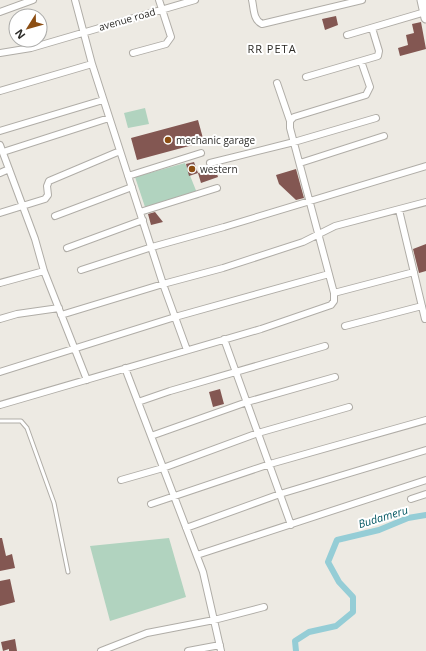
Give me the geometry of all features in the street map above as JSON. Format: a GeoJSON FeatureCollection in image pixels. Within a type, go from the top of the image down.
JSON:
{"type":"FeatureCollection","features":[{"type":"Feature","properties":{"kind":"street"},"geometry":{"type":"LineString","coordinates":[[0,12],[33,0]]}},
{"type":"Feature","properties":{"kind":"street"},"geometry":{"type":"LineString","coordinates":[[75,0],[103,100],[186,350]]}},
{"type":"Feature","properties":{"kind":"street"},"geometry":{"type":"LineString","coordinates":[[133,53],[166,44],[170,41],[171,38],[159,0]]}},
{"type":"Feature","properties":{"kind":"street","name":"avenue road"},"geometry":{"type":"LineString","coordinates":[[0,53],[31,48],[83,31],[195,0]]}},
{"type":"Feature","properties":{"kind":"street"},"geometry":{"type":"LineString","coordinates":[[252,0],[255,18],[257,22],[262,24],[362,0]]}},
{"type":"Feature","properties":{"kind":"street"},"geometry":{"type":"LineString","coordinates":[[347,35],[425,15],[422,0]]}},
{"type":"Feature","properties":{"kind":"street"},"geometry":{"type":"LineString","coordinates":[[306,77],[375,57],[379,54],[372,28]]}},
{"type":"Feature","properties":{"kind":"street"},"geometry":{"type":"LineString","coordinates":[[290,121],[294,116],[366,95],[370,87],[361,61]]}},
{"type":"Feature","properties":{"kind":"street"},"geometry":{"type":"LineString","coordinates":[[0,91],[92,64]]}},
{"type":"Feature","properties":{"kind":"street"},"geometry":{"type":"LineString","coordinates":[[0,405],[224,339],[328,307],[333,303],[334,293],[309,201],[290,121],[278,83]]}},
{"type":"Feature","properties":{"kind":"street"},"geometry":{"type":"LineString","coordinates":[[0,131],[103,100]]}},
{"type":"Feature","properties":{"kind":"street"},"geometry":{"type":"LineString","coordinates":[[3,152],[109,118]]}},
{"type":"Feature","properties":{"kind":"street"},"geometry":{"type":"LineString","coordinates":[[210,163],[294,142],[376,118]]}},
{"type":"Feature","properties":{"kind":"street"},"geometry":{"type":"LineString","coordinates":[[300,162],[384,136]]}},
{"type":"Feature","properties":{"kind":"street"},"geometry":{"type":"LineString","coordinates":[[0,145],[23,206],[44,270],[87,380]]}},
{"type":"Feature","properties":{"kind":"street"},"geometry":{"type":"LineString","coordinates":[[0,213],[45,199],[48,195],[47,186],[49,181],[120,150]]}},
{"type":"Feature","properties":{"kind":"street"},"geometry":{"type":"LineString","coordinates":[[128,176],[201,153]]}},
{"type":"Feature","properties":{"kind":"street"},"geometry":{"type":"LineString","coordinates":[[82,270],[152,246],[224,227],[426,166]]}},
{"type":"Feature","properties":{"kind":"street"},"geometry":{"type":"LineString","coordinates":[[0,173],[9,170]]}},
{"type":"Feature","properties":{"kind":"street"},"geometry":{"type":"LineString","coordinates":[[55,216],[132,187]]}},
{"type":"Feature","properties":{"kind":"street"},"geometry":{"type":"LineString","coordinates":[[140,212],[217,188]]}},
{"type":"Feature","properties":{"kind":"street"},"geometry":{"type":"LineString","coordinates":[[0,319],[17,314],[60,312],[230,266],[303,242],[335,226],[426,202]]}},
{"type":"Feature","properties":{"kind":"street"},"geometry":{"type":"LineString","coordinates":[[399,210],[425,319]]}},
{"type":"Feature","properties":{"kind":"street"},"geometry":{"type":"LineString","coordinates":[[67,248],[143,220]]}},
{"type":"Feature","properties":{"kind":"street"},"geometry":{"type":"LineString","coordinates":[[0,282],[44,270]]}},
{"type":"Feature","properties":{"kind":"street"},"geometry":{"type":"LineString","coordinates":[[334,293],[414,272]]}},
{"type":"Feature","properties":{"kind":"street"},"geometry":{"type":"LineString","coordinates":[[0,372],[74,347],[329,274]]}},
{"type":"Feature","properties":{"kind":"street"},"geometry":{"type":"LineString","coordinates":[[345,326],[422,306]]}},
{"type":"Feature","properties":{"kind":"street"},"geometry":{"type":"LineString","coordinates":[[224,339],[291,524]]}},
{"type":"Feature","properties":{"kind":"street"},"geometry":{"type":"LineString","coordinates":[[138,402],[325,346]]}},
{"type":"Feature","properties":{"kind":"street"},"geometry":{"type":"LineString","coordinates":[[125,368],[206,582],[220,648],[188,651]]}},
{"type":"Feature","properties":{"kind":"street"},"geometry":{"type":"LineString","coordinates":[[151,436],[247,402],[335,377]]}},
{"type":"Feature","properties":{"kind":"street"},"geometry":{"type":"LineString","coordinates":[[121,480],[163,468],[258,433],[349,407]]}},
{"type":"Feature","properties":{"kind":"street"},"geometry":{"type":"LineString","coordinates":[[151,504],[174,498],[270,464],[426,420]]}},
{"type":"Feature","properties":{"kind":"street"},"geometry":{"type":"LineString","coordinates":[[186,528],[280,494],[426,450]]}},
{"type":"Feature","properties":{"kind":"street"},"geometry":{"type":"LineString","coordinates":[[197,555],[426,480]]}},
{"type":"Feature","properties":{"kind":"street"},"geometry":{"type":"LineString","coordinates":[[411,499],[426,494]]}},
{"type":"Feature","properties":{"kind":"street"},"geometry":{"type":"LineString","coordinates":[[101,651],[147,633],[214,620],[264,607]]}},
{"type":"Feature","properties":{"kind":"lane"},"geometry":{"type":"LineString","coordinates":[[0,421],[21,421],[27,428],[54,503],[68,572]]}},
{"type":"Feature","properties":{"kind":"green space"},"geometry":{"type":"Polygon","coordinates":[[[145,108],[149,124],[128,128],[124,113],[145,108]]]}},
{"type":"Feature","properties":{"kind":"green space"},"geometry":{"type":"Polygon","coordinates":[[[185,163],[199,198],[145,207],[135,177],[185,163]]]}},
{"type":"Feature","properties":{"kind":"green space"},"geometry":{"type":"Polygon","coordinates":[[[169,538],[186,597],[110,621],[90,546],[169,538]]]}},
{"type":"Feature","properties":{"kind":"building"},"geometry":{"type":"Polygon","coordinates":[[[336,16],[338,25],[325,30],[322,19],[336,16]]]}},
{"type":"Feature","properties":{"kind":"building"},"geometry":{"type":"Polygon","coordinates":[[[421,22],[426,49],[400,56],[398,48],[408,45],[406,35],[414,33],[412,24],[421,22]]]}},
{"type":"Feature","properties":{"kind":"building","name":"mechanic garage"},"geometry":{"type":"Polygon","coordinates":[[[198,120],[204,142],[137,160],[131,138],[198,120]]]}},
{"type":"Feature","properties":{"kind":"building","name":"western"},"geometry":{"type":"Polygon","coordinates":[[[194,162],[198,173],[189,176],[186,164],[194,162]]]}},
{"type":"Feature","properties":{"kind":"building"},"geometry":{"type":"Polygon","coordinates":[[[215,168],[218,177],[201,183],[198,173],[215,168]]]}},
{"type":"Feature","properties":{"kind":"building"},"geometry":{"type":"Polygon","coordinates":[[[296,169],[304,198],[296,200],[279,184],[276,175],[296,169]]]}},
{"type":"Feature","properties":{"kind":"building"},"geometry":{"type":"Polygon","coordinates":[[[155,212],[163,222],[151,225],[148,214],[155,212]]]}},
{"type":"Feature","properties":{"kind":"building"},"geometry":{"type":"Polygon","coordinates":[[[426,244],[426,271],[419,273],[413,249],[426,244]]]}},
{"type":"Feature","properties":{"kind":"building"},"geometry":{"type":"Polygon","coordinates":[[[220,389],[224,404],[213,407],[209,392],[220,389]]]}},
{"type":"Feature","properties":{"kind":"building"},"geometry":{"type":"Polygon","coordinates":[[[0,538],[2,538],[6,556],[12,554],[15,568],[0,571],[0,538]]]}},
{"type":"Feature","properties":{"kind":"building"},"geometry":{"type":"Polygon","coordinates":[[[10,579],[15,602],[0,606],[0,581],[10,579]]]}},
{"type":"Feature","properties":{"kind":"building"},"geometry":{"type":"Polygon","coordinates":[[[15,639],[17,651],[9,651],[9,649],[3,651],[1,642],[15,639]]]}},
{"type":"Feature","properties":{"kind":"waterway","name":"Budameru"},"geometry":{"type":"LineString","coordinates":[[296,651],[295,641],[309,632],[336,626],[353,612],[353,597],[339,582],[328,562],[337,540],[379,530],[408,518],[426,515]]}},
{"type":"Feature","properties":{"kind":"place","name":"mechanic garage"},"geometry":{"type":"Point","coordinates":[168,140]}},
{"type":"Feature","properties":{"kind":"place","name":"western"},"geometry":{"type":"Point","coordinates":[192,169]}},
{"type":"Feature","properties":{"kind":"district","name":"RR PETA"},"geometry":{"type":"Point","coordinates":[272,49]}}]}
